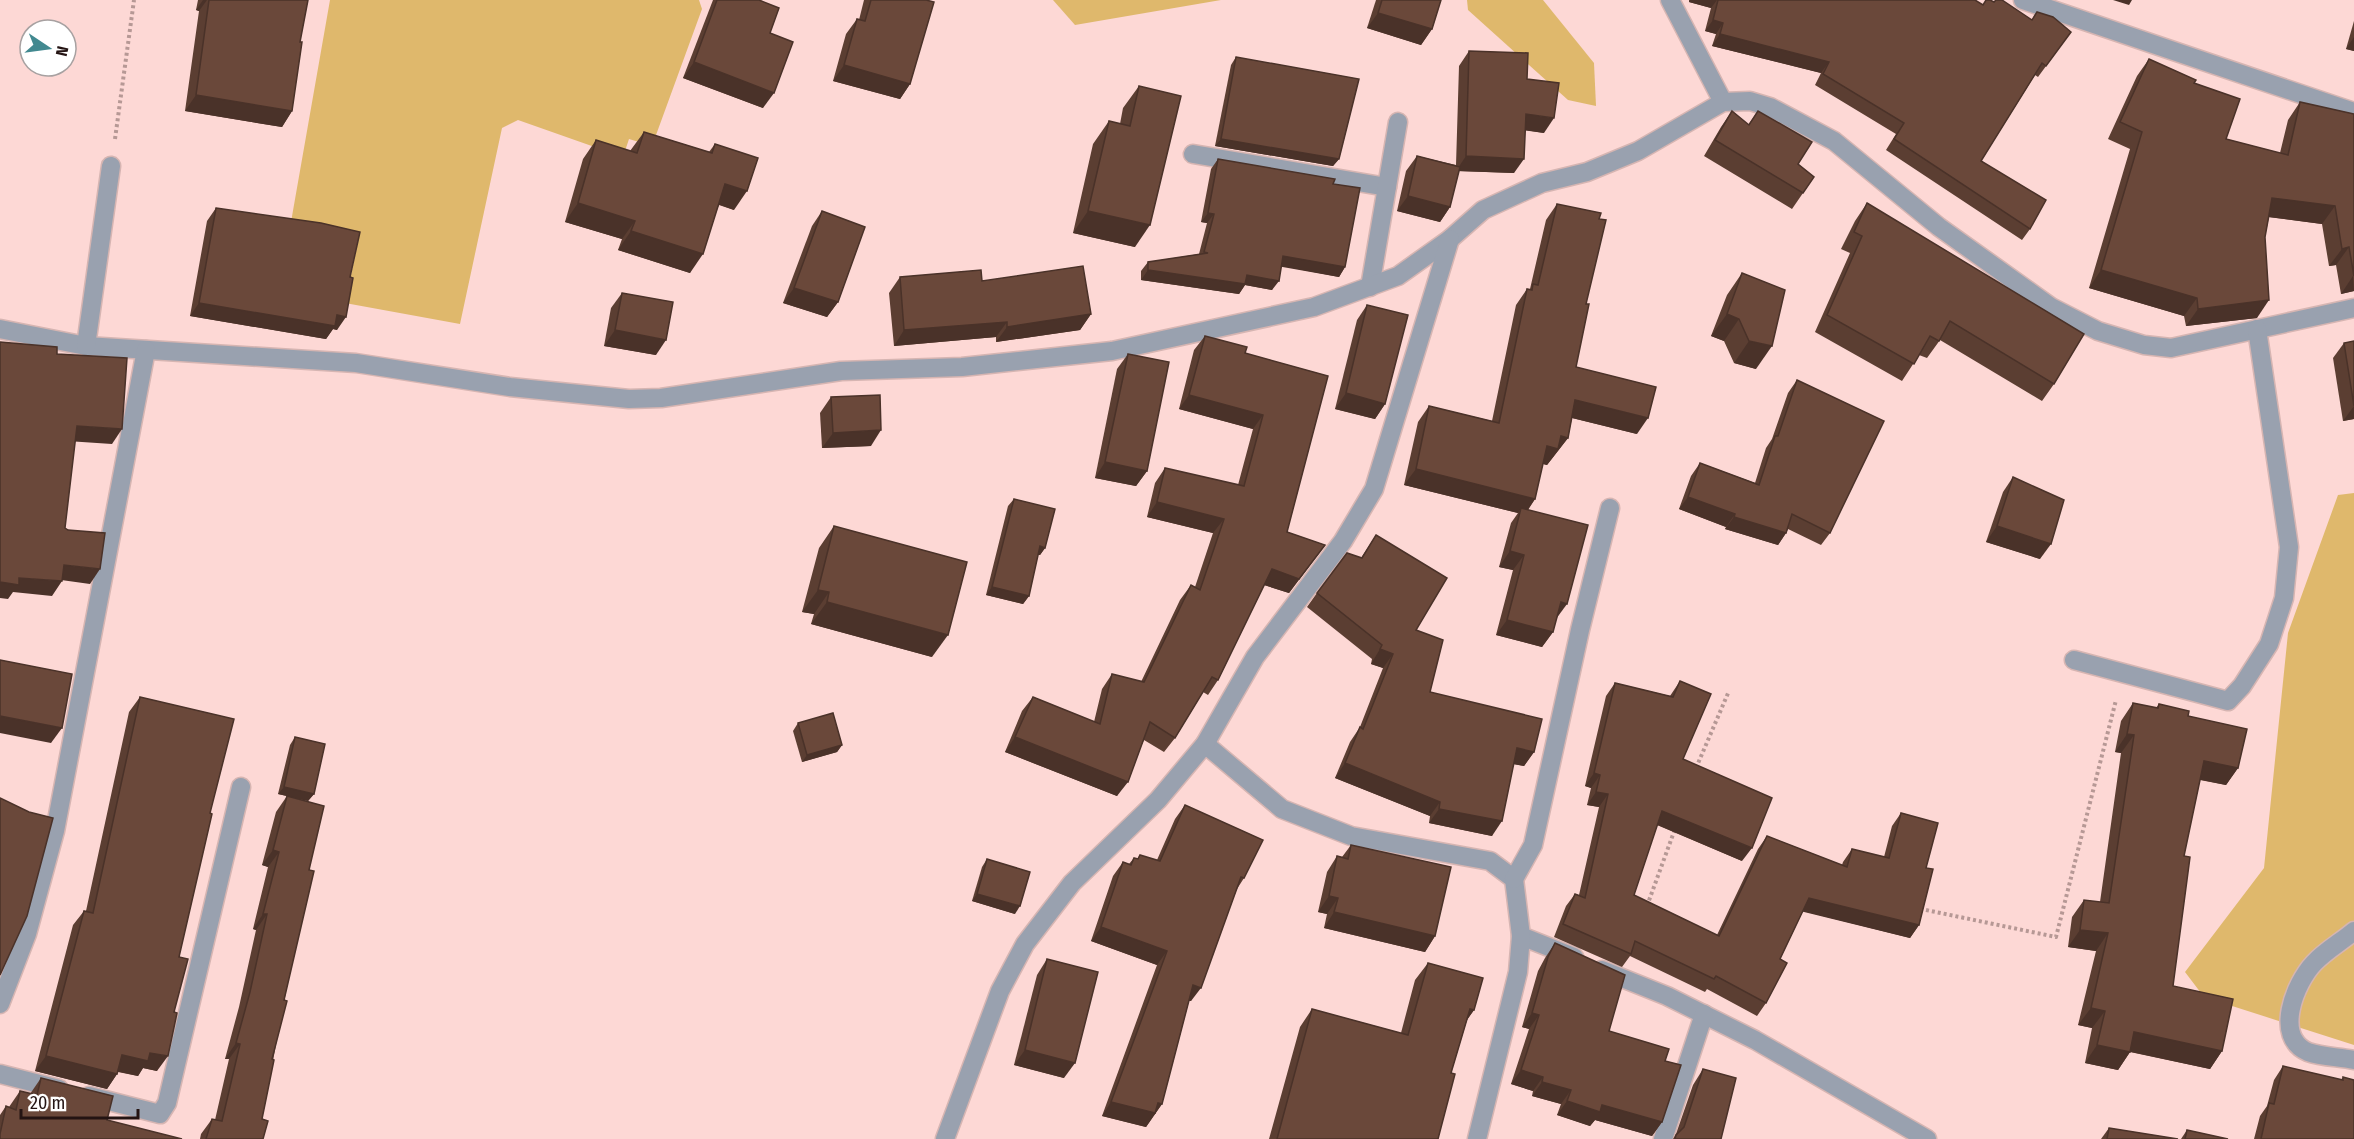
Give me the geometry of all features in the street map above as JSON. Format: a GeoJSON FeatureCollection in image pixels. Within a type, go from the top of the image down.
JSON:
{"type":"FeatureCollection","features":[{"type":"Feature","properties":{"kind":"street"},"geometry":{"type":"LineString","coordinates":[[1670,0],[1723,102]]}},
{"type":"Feature","properties":{"kind":"street"},"geometry":{"type":"LineString","coordinates":[[2023,0],[2354,112]]}},
{"type":"Feature","properties":{"kind":"street"},"geometry":{"type":"LineString","coordinates":[[0,329],[86,346],[356,363],[510,387],[629,399],[660,398],[841,371],[962,368],[1112,351],[1314,307],[1398,276],[1450,239],[1483,210],[1542,183],[1587,172],[1638,151],[1723,102],[1750,100],[1770,107],[1834,141],[1939,228],[2051,307],[2098,331],[2144,345],[2171,348],[2354,309]]}},
{"type":"Feature","properties":{"kind":"street"},"geometry":{"type":"LineString","coordinates":[[1370,287],[1398,122]]}},
{"type":"Feature","properties":{"kind":"street"},"geometry":{"type":"LineString","coordinates":[[1193,154],[1387,187]]}},
{"type":"Feature","properties":{"kind":"street"},"geometry":{"type":"LineString","coordinates":[[86,346],[111,166]]}},
{"type":"Feature","properties":{"kind":"street"},"geometry":{"type":"LineString","coordinates":[[945,1139],[1000,991],[1025,944],[1072,884],[1158,800],[1205,744],[1255,657],[1343,541],[1374,489],[1450,239]]}},
{"type":"Feature","properties":{"kind":"street"},"geometry":{"type":"LineString","coordinates":[[2073,660],[2228,701],[2242,686],[2269,644],[2284,598],[2289,547],[2257,329]]}},
{"type":"Feature","properties":{"kind":"street"},"geometry":{"type":"LineString","coordinates":[[0,1004],[27,934],[55,831],[146,350]]}},
{"type":"Feature","properties":{"kind":"street"},"geometry":{"type":"LineString","coordinates":[[1478,1139],[1518,972],[1521,936],[1514,879],[1533,845],[1580,630],[1610,508]]}},
{"type":"Feature","properties":{"kind":"street"},"geometry":{"type":"LineString","coordinates":[[1205,744],[1282,809],[1351,836],[1490,861],[1514,879]]}},
{"type":"Feature","properties":{"kind":"street"},"geometry":{"type":"LineString","coordinates":[[0,1074],[160,1113],[167,1102],[241,787]]}},
{"type":"Feature","properties":{"kind":"street"},"geometry":{"type":"LineString","coordinates":[[2354,931],[2313,964],[2294,994],[2289,1023],[2295,1041],[2308,1051],[2354,1060]]}},
{"type":"Feature","properties":{"kind":"street"},"geometry":{"type":"LineString","coordinates":[[1521,936],[1558,949],[1618,978],[1667,996],[1704,1014],[1755,1040],[1927,1139]]}},
{"type":"Feature","properties":{"kind":"street"},"geometry":{"type":"LineString","coordinates":[[1663,1139],[1704,1014]]}},
{"type":"Feature","properties":{"kind":"path"},"geometry":{"type":"LineString","coordinates":[[111,166],[134,0]]}},
{"type":"Feature","properties":{"kind":"path"},"geometry":{"type":"LineString","coordinates":[[1926,910],[2056,937],[2123,673]]}},
{"type":"Feature","properties":{"kind":"path"},"geometry":{"type":"LineString","coordinates":[[1692,777],[1729,691]]}},
{"type":"Feature","properties":{"kind":"path"},"geometry":{"type":"LineString","coordinates":[[1644,914],[1679,819]]}},
{"type":"Feature","properties":{"kind":"shaded area"},"geometry":{"type":"Polygon","coordinates":[[[330,0],[699,0],[702,9],[652,146],[629,139],[623,157],[518,120],[502,128],[460,324],[345,303],[359,237],[291,222],[330,0]]]}},
{"type":"Feature","properties":{"kind":"shaded area"},"geometry":{"type":"Polygon","coordinates":[[[1053,0],[1221,0],[1075,25],[1053,0]]]}},
{"type":"Feature","properties":{"kind":"shaded area"},"geometry":{"type":"Polygon","coordinates":[[[1467,0],[1543,0],[1594,63],[1596,106],[1568,100],[1468,10],[1467,0]]]}},
{"type":"Feature","properties":{"kind":"shaded area"},"geometry":{"type":"Polygon","coordinates":[[[2354,493],[2354,1045],[2204,997],[2185,972],[2264,868],[2288,633],[2338,495],[2354,493]]]}},
{"type":"Feature","properties":{"kind":"building"},"geometry":{"type":"Polygon","coordinates":[[[209,0],[308,0],[300,42],[302,42],[292,111],[196,95],[209,0]]]}},
{"type":"Feature","properties":{"kind":"building"},"geometry":{"type":"Polygon","coordinates":[[[717,0],[759,0],[779,8],[770,33],[793,42],[774,93],[694,62],[717,0]]]}},
{"type":"Feature","properties":{"kind":"building"},"geometry":{"type":"Polygon","coordinates":[[[871,0],[934,2],[910,84],[844,65],[857,19],[865,21],[871,0]]]}},
{"type":"Feature","properties":{"kind":"building"},"geometry":{"type":"Polygon","coordinates":[[[1382,0],[1441,0],[1432,29],[1378,13],[1382,0]]]}},
{"type":"Feature","properties":{"kind":"building"},"geometry":{"type":"Polygon","coordinates":[[[1718,0],[1975,0],[1983,5],[1986,0],[1994,2],[2002,0],[2032,20],[2037,12],[2053,17],[2071,32],[2046,66],[2042,63],[1981,161],[2046,200],[2030,229],[1894,139],[1904,123],[1823,74],[1829,62],[1720,34],[1723,23],[1713,20],[1718,0]]]}},
{"type":"Feature","properties":{"kind":"building"},"geometry":{"type":"Polygon","coordinates":[[[1469,51],[1528,53],[1527,79],[1559,83],[1554,118],[1526,114],[1524,159],[1466,156],[1469,51]]]}},
{"type":"Feature","properties":{"kind":"building"},"geometry":{"type":"Polygon","coordinates":[[[1236,57],[1359,79],[1339,159],[1221,139],[1236,57]]]}},
{"type":"Feature","properties":{"kind":"building"},"geometry":{"type":"Polygon","coordinates":[[[2149,59],[2196,80],[2194,83],[2240,99],[2226,139],[2288,155],[2300,102],[2354,114],[2354,276],[2349,247],[2342,249],[2335,206],[2272,198],[2265,237],[2269,300],[2198,309],[2197,298],[2101,270],[2142,132],[2120,122],[2149,59]]]}},
{"type":"Feature","properties":{"kind":"building"},"geometry":{"type":"Polygon","coordinates":[[[1139,86],[1181,96],[1150,225],[1088,211],[1109,121],[1130,126],[1139,86]]]}},
{"type":"Feature","properties":{"kind":"building"},"geometry":{"type":"Polygon","coordinates":[[[1732,111],[1749,125],[1758,111],[1812,142],[1798,164],[1814,177],[1803,193],[1715,140],[1732,111]]]}},
{"type":"Feature","properties":{"kind":"building"},"geometry":{"type":"Polygon","coordinates":[[[644,132],[712,153],[715,144],[758,158],[747,191],[725,184],[703,254],[631,231],[635,221],[578,203],[596,140],[637,153],[644,132]]]}},
{"type":"Feature","properties":{"kind":"building"},"geometry":{"type":"Polygon","coordinates":[[[1417,156],[1460,167],[1450,207],[1408,196],[1417,156]]]}},
{"type":"Feature","properties":{"kind":"building"},"geometry":{"type":"Polygon","coordinates":[[[1218,159],[1335,179],[1333,184],[1360,188],[1345,267],[1283,256],[1279,281],[1247,275],[1245,284],[1148,270],[1148,262],[1208,253],[1204,252],[1214,214],[1208,213],[1218,159]]]}},
{"type":"Feature","properties":{"kind":"building"},"geometry":{"type":"Polygon","coordinates":[[[1867,203],[2084,334],[2054,384],[1950,321],[1939,341],[1930,336],[1914,364],[1827,315],[1862,236],[1854,232],[1867,203]]]}},
{"type":"Feature","properties":{"kind":"building"},"geometry":{"type":"Polygon","coordinates":[[[1557,204],[1601,213],[1599,219],[1606,220],[1586,304],[1589,304],[1576,367],[1656,387],[1648,418],[1575,400],[1568,438],[1561,436],[1558,449],[1547,446],[1535,499],[1416,469],[1429,406],[1499,423],[1527,289],[1532,290],[1533,284],[1538,285],[1557,204]]]}},
{"type":"Feature","properties":{"kind":"building"},"geometry":{"type":"Polygon","coordinates":[[[216,208],[321,223],[360,232],[350,277],[353,278],[346,317],[337,315],[335,326],[199,303],[216,208]]]}},
{"type":"Feature","properties":{"kind":"building"},"geometry":{"type":"Polygon","coordinates":[[[822,211],[865,227],[838,302],[794,288],[822,211]]]}},
{"type":"Feature","properties":{"kind":"building"},"geometry":{"type":"Polygon","coordinates":[[[1083,266],[1091,314],[1007,327],[1007,322],[904,330],[900,277],[981,270],[982,281],[1083,266]]]}},
{"type":"Feature","properties":{"kind":"building"},"geometry":{"type":"Polygon","coordinates":[[[1742,273],[1785,290],[1772,346],[1749,341],[1739,319],[1727,314],[1742,273]]]}},
{"type":"Feature","properties":{"kind":"building"},"geometry":{"type":"Polygon","coordinates":[[[622,293],[673,302],[666,340],[615,330],[622,293]]]}},
{"type":"Feature","properties":{"kind":"building"},"geometry":{"type":"Polygon","coordinates":[[[1367,305],[1408,315],[1385,404],[1346,393],[1367,305]]]}},
{"type":"Feature","properties":{"kind":"building"},"geometry":{"type":"Polygon","coordinates":[[[1205,336],[1247,347],[1245,353],[1328,376],[1287,532],[1325,545],[1299,579],[1272,569],[1218,680],[1212,677],[1175,738],[1150,722],[1128,782],[1015,737],[1033,697],[1100,724],[1112,674],[1144,682],[1191,585],[1200,590],[1224,519],[1157,502],[1165,468],[1244,486],[1263,415],[1189,395],[1205,336]]]}},
{"type":"Feature","properties":{"kind":"building"},"geometry":{"type":"Polygon","coordinates":[[[2354,341],[2354,406],[2344,343],[2354,341]]]}},
{"type":"Feature","properties":{"kind":"building"},"geometry":{"type":"Polygon","coordinates":[[[0,342],[57,347],[57,354],[127,358],[122,429],[77,426],[65,528],[105,533],[100,569],[64,565],[62,581],[19,578],[19,585],[0,582],[0,342]]]}},
{"type":"Feature","properties":{"kind":"building"},"geometry":{"type":"Polygon","coordinates":[[[1128,354],[1169,362],[1147,471],[1105,462],[1128,354]]]}},
{"type":"Feature","properties":{"kind":"building"},"geometry":{"type":"Polygon","coordinates":[[[1797,380],[1884,421],[1830,533],[1792,514],[1786,533],[1734,517],[1735,514],[1688,497],[1700,463],[1759,485],[1797,380]]]}},
{"type":"Feature","properties":{"kind":"building"},"geometry":{"type":"Polygon","coordinates":[[[880,395],[881,430],[833,433],[831,397],[880,395]]]}},
{"type":"Feature","properties":{"kind":"building"},"geometry":{"type":"Polygon","coordinates":[[[2013,477],[2064,500],[2051,544],[1997,526],[2013,477]]]}},
{"type":"Feature","properties":{"kind":"building"},"geometry":{"type":"Polygon","coordinates":[[[1014,499],[1055,509],[1045,548],[1040,546],[1029,596],[992,587],[1014,499]]]}},
{"type":"Feature","properties":{"kind":"building"},"geometry":{"type":"Polygon","coordinates":[[[1521,508],[1588,525],[1567,604],[1561,602],[1553,632],[1507,620],[1524,555],[1510,551],[1521,508]]]}},
{"type":"Feature","properties":{"kind":"building"},"geometry":{"type":"Polygon","coordinates":[[[834,526],[967,562],[948,635],[827,602],[829,592],[818,590],[834,526]]]}},
{"type":"Feature","properties":{"kind":"building"},"geometry":{"type":"Polygon","coordinates":[[[1376,535],[1447,578],[1416,630],[1443,640],[1430,692],[1542,719],[1534,752],[1517,748],[1502,821],[1439,809],[1440,802],[1345,763],[1360,727],[1363,729],[1393,654],[1380,649],[1382,645],[1317,593],[1347,553],[1362,558],[1376,535]]]}},
{"type":"Feature","properties":{"kind":"building"},"geometry":{"type":"Polygon","coordinates":[[[0,660],[72,674],[62,728],[0,716],[0,660]]]}},
{"type":"Feature","properties":{"kind":"building"},"geometry":{"type":"Polygon","coordinates":[[[1680,681],[1711,694],[1683,759],[1772,798],[1752,848],[1662,811],[1634,895],[1719,936],[1767,836],[1847,867],[1852,849],[1889,858],[1901,813],[1938,823],[1926,868],[1933,869],[1919,925],[1809,898],[1780,959],[1787,963],[1766,1003],[1716,976],[1714,979],[1635,941],[1631,954],[1563,924],[1575,894],[1585,898],[1608,794],[1596,792],[1600,775],[1594,773],[1615,683],[1673,697],[1680,681]]]}},
{"type":"Feature","properties":{"kind":"building"},"geometry":{"type":"Polygon","coordinates":[[[140,697],[234,719],[210,813],[212,814],[179,957],[188,959],[174,1012],[177,1013],[168,1056],[150,1053],[148,1061],[122,1055],[117,1074],[46,1056],[84,911],[93,913],[140,697]]]}},
{"type":"Feature","properties":{"kind":"building"},"geometry":{"type":"Polygon","coordinates":[[[2133,703],[2158,708],[2159,704],[2189,711],[2188,716],[2247,729],[2238,768],[2204,761],[2184,856],[2190,857],[2173,986],[2233,999],[2222,1051],[2134,1032],[2130,1052],[2097,1045],[2105,1011],[2091,1008],[2108,933],[2080,930],[2084,900],[2109,903],[2134,735],[2127,734],[2133,703]]]}},
{"type":"Feature","properties":{"kind":"building"},"geometry":{"type":"Polygon","coordinates":[[[833,713],[842,745],[807,755],[798,723],[833,713]]]}},
{"type":"Feature","properties":{"kind":"building"},"geometry":{"type":"Polygon","coordinates":[[[295,737],[325,744],[314,794],[284,787],[295,737]]]}},
{"type":"Feature","properties":{"kind":"building"},"geometry":{"type":"Polygon","coordinates":[[[287,796],[324,806],[309,870],[314,871],[284,1000],[287,1001],[272,1059],[274,1060],[262,1119],[268,1121],[263,1139],[206,1139],[212,1119],[222,1121],[240,1044],[236,1043],[267,914],[263,914],[279,852],[273,850],[287,796]]]}},
{"type":"Feature","properties":{"kind":"building"},"geometry":{"type":"Polygon","coordinates":[[[0,798],[29,812],[53,818],[27,916],[0,975],[0,798]]]}},
{"type":"Feature","properties":{"kind":"building"},"geometry":{"type":"Polygon","coordinates":[[[1185,805],[1263,840],[1244,878],[1241,877],[1201,988],[1193,985],[1162,1104],[1158,1103],[1155,1113],[1111,1102],[1167,951],[1101,927],[1123,862],[1131,865],[1134,858],[1138,859],[1140,855],[1160,861],[1185,805]]]}},
{"type":"Feature","properties":{"kind":"building"},"geometry":{"type":"Polygon","coordinates":[[[1351,845],[1451,867],[1435,936],[1334,912],[1338,898],[1329,896],[1337,856],[1348,859],[1351,845]]]}},
{"type":"Feature","properties":{"kind":"building"},"geometry":{"type":"Polygon","coordinates":[[[987,859],[1030,872],[1020,906],[977,894],[987,859]]]}},
{"type":"Feature","properties":{"kind":"building"},"geometry":{"type":"Polygon","coordinates":[[[1555,943],[1625,975],[1609,1031],[1669,1049],[1665,1061],[1681,1065],[1662,1122],[1602,1105],[1600,1112],[1567,1101],[1571,1090],[1542,1082],[1543,1077],[1521,1070],[1539,1015],[1532,1013],[1548,957],[1555,943]]]}},
{"type":"Feature","properties":{"kind":"building"},"geometry":{"type":"Polygon","coordinates":[[[1047,959],[1098,972],[1075,1063],[1025,1050],[1047,959]]]}},
{"type":"Feature","properties":{"kind":"building"},"geometry":{"type":"Polygon","coordinates":[[[1428,963],[1483,978],[1474,1010],[1470,1009],[1451,1073],[1455,1074],[1438,1139],[1277,1139],[1312,1009],[1408,1035],[1428,963]]]}},
{"type":"Feature","properties":{"kind":"building"},"geometry":{"type":"Polygon","coordinates":[[[2283,1066],[2343,1080],[2343,1077],[2354,1080],[2354,1139],[2261,1139],[2269,1103],[2274,1104],[2283,1066]]]}},
{"type":"Feature","properties":{"kind":"building"},"geometry":{"type":"Polygon","coordinates":[[[1703,1069],[1736,1078],[1721,1139],[1675,1139],[1684,1127],[1703,1069]]]}},
{"type":"Feature","properties":{"kind":"building"},"geometry":{"type":"Polygon","coordinates":[[[41,1078],[113,1096],[107,1120],[182,1139],[0,1139],[6,1106],[16,1110],[20,1091],[37,1095],[41,1078]]]}},
{"type":"Feature","properties":{"kind":"building"},"geometry":{"type":"Polygon","coordinates":[[[2109,1128],[2178,1139],[2107,1139],[2109,1128]]]}},
{"type":"Feature","properties":{"kind":"building"},"geometry":{"type":"Polygon","coordinates":[[[2187,1130],[2228,1139],[2185,1139],[2187,1130]]]}}]}
